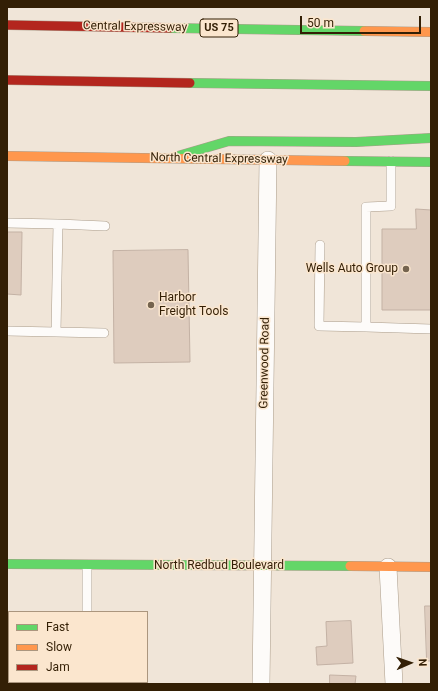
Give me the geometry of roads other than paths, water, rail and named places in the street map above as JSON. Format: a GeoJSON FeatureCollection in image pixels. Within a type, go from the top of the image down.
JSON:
{"type":"FeatureCollection","features":[{"type":"Feature","properties":{"kind":"main road","name":"Central Expressway"},"geometry":{"type":"LineString","coordinates":[[7,25],[431,32]]}},
{"type":"Feature","properties":{"kind":"main road"},"geometry":{"type":"LineString","coordinates":[[7,80],[431,86]]}},
{"type":"Feature","properties":{"kind":"main road"},"geometry":{"type":"LineString","coordinates":[[171,158],[229,142],[341,142],[431,138]]}},
{"type":"Feature","properties":{"kind":"main road","name":"North Central Expressway"},"geometry":{"type":"LineString","coordinates":[[7,156],[431,162]]}},
{"type":"Feature","properties":{"kind":"main road","name":"North Redbud Boulevard"},"geometry":{"type":"LineString","coordinates":[[7,564],[431,567]]}},
{"type":"Feature","properties":{"kind":"street","name":"Greenwood Road"},"geometry":{"type":"LineString","coordinates":[[261,684],[268,160]]}},
{"type":"Feature","properties":{"kind":"street"},"geometry":{"type":"LineString","coordinates":[[388,567],[394,684]]}},
{"type":"Feature","properties":{"kind":"lane"},"geometry":{"type":"LineString","coordinates":[[366,327],[366,207],[391,206],[391,161]]}},
{"type":"Feature","properties":{"kind":"lane"},"geometry":{"type":"LineString","coordinates":[[7,223],[105,226]]}},
{"type":"Feature","properties":{"kind":"lane"},"geometry":{"type":"LineString","coordinates":[[56,332],[58,224]]}},
{"type":"Feature","properties":{"kind":"lane"},"geometry":{"type":"LineString","coordinates":[[320,245],[319,326],[431,329]]}},
{"type":"Feature","properties":{"kind":"lane"},"geometry":{"type":"LineString","coordinates":[[7,331],[104,333]]}},
{"type":"Feature","properties":{"kind":"lane"},"geometry":{"type":"LineString","coordinates":[[87,565],[87,611]]}},
{"type":"Feature","properties":{"kind":"place","name":"Wells Auto Group"},"geometry":{"type":"Point","coordinates":[406,269]}},
{"type":"Feature","properties":{"kind":"place","name":"Harbor Freight Tools"},"geometry":{"type":"Point","coordinates":[151,305]}}]}
